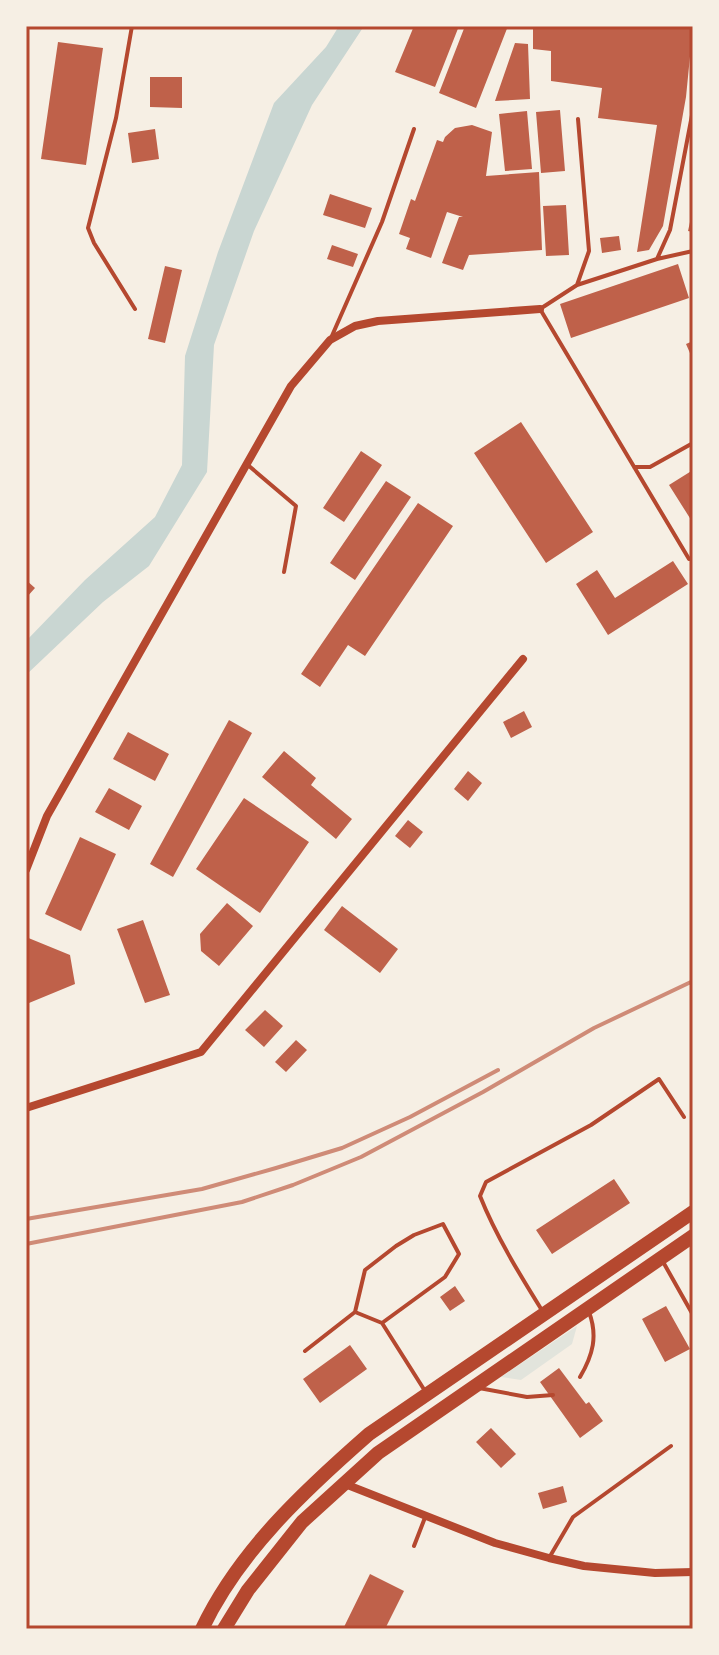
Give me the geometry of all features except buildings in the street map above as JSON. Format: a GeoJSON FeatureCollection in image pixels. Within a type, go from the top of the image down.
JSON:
{"type":"FeatureCollection","features":[{"type":"Feature","properties":{"kind":"main road"},"geometry":{"type":"LineString","coordinates":[[202,1629],[213,1607],[274,1525],[324,1473],[358,1444],[693,1212]]}},
{"type":"Feature","properties":{"kind":"main road"},"geometry":{"type":"LineString","coordinates":[[224,1629],[248,1590],[302,1522],[378,1453],[693,1236]]}},
{"type":"Feature","properties":{"kind":"street"},"geometry":{"type":"LineString","coordinates":[[26,870],[47,816],[291,386],[330,340],[355,326],[378,321],[540,309]]}},
{"type":"Feature","properties":{"kind":"street"},"geometry":{"type":"LineString","coordinates":[[26,1108],[201,1052],[523,659]]}},
{"type":"Feature","properties":{"kind":"street"},"geometry":{"type":"LineString","coordinates":[[345,1484],[495,1543],[549,1558],[584,1566],[641,1572],[693,1572]]}},
{"type":"Feature","properties":{"kind":"lane"},"geometry":{"type":"LineString","coordinates":[[132,26],[116,118],[88,228],[135,309]]}},
{"type":"Feature","properties":{"kind":"lane"},"geometry":{"type":"LineString","coordinates":[[657,259],[670,230],[693,110]]}},
{"type":"Feature","properties":{"kind":"lane"},"geometry":{"type":"LineString","coordinates":[[577,285],[589,251],[578,119]]}},
{"type":"Feature","properties":{"kind":"lane"},"geometry":{"type":"LineString","coordinates":[[330,340],[382,222],[414,129]]}},
{"type":"Feature","properties":{"kind":"lane"},"geometry":{"type":"LineString","coordinates":[[689,559],[540,309],[577,285],[657,259],[693,251]]}},
{"type":"Feature","properties":{"kind":"lane"},"geometry":{"type":"LineString","coordinates":[[634,467],[650,467],[693,443]]}},
{"type":"Feature","properties":{"kind":"lane"},"geometry":{"type":"LineString","coordinates":[[247,464],[296,506],[284,572]]}},
{"type":"Feature","properties":{"kind":"lane"},"geometry":{"type":"LineString","coordinates":[[544,1314],[486,1212],[480,1196],[486,1182],[591,1125],[659,1079],[684,1117]]}},
{"type":"Feature","properties":{"kind":"lane"},"geometry":{"type":"LineString","coordinates":[[305,1351],[355,1312],[365,1270],[414,1235],[443,1224],[459,1254],[445,1277],[382,1323]]}},
{"type":"Feature","properties":{"kind":"lane"},"geometry":{"type":"LineString","coordinates":[[661,1258],[693,1315]]}},
{"type":"Feature","properties":{"kind":"lane"},"geometry":{"type":"LineString","coordinates":[[580,1377],[590,1360],[595,1328],[587,1308]]}},
{"type":"Feature","properties":{"kind":"lane"},"geometry":{"type":"LineString","coordinates":[[355,1312],[382,1323],[427,1394]]}},
{"type":"Feature","properties":{"kind":"lane"},"geometry":{"type":"LineString","coordinates":[[472,1387],[527,1397],[553,1395]]}},
{"type":"Feature","properties":{"kind":"lane"},"geometry":{"type":"LineString","coordinates":[[549,1558],[573,1517],[671,1446]]}},
{"type":"Feature","properties":{"kind":"lane"},"geometry":{"type":"LineString","coordinates":[[414,1546],[427,1515]]}},
{"type":"Feature","properties":{"kind":"shaded area"},"geometry":{"type":"Polygon","coordinates":[[[339,26],[364,26],[312,105],[254,231],[214,345],[207,472],[149,566],[103,602],[26,675],[26,641],[85,580],[155,517],[182,465],[185,356],[218,252],[274,103],[326,47],[339,26]]]}},
{"type":"Feature","properties":{"kind":"shaded area"},"geometry":{"type":"Polygon","coordinates":[[[577,1326],[572,1344],[521,1380],[501,1377],[577,1326]]]}},
{"type":"Feature","properties":{"kind":"railway"},"geometry":{"type":"LineString","coordinates":[[26,1244],[242,1202],[293,1185],[361,1157],[594,1028],[693,981]]}},
{"type":"Feature","properties":{"kind":"railway"},"geometry":{"type":"LineString","coordinates":[[26,1219],[202,1189],[342,1148],[410,1117],[498,1070]]}}]}
